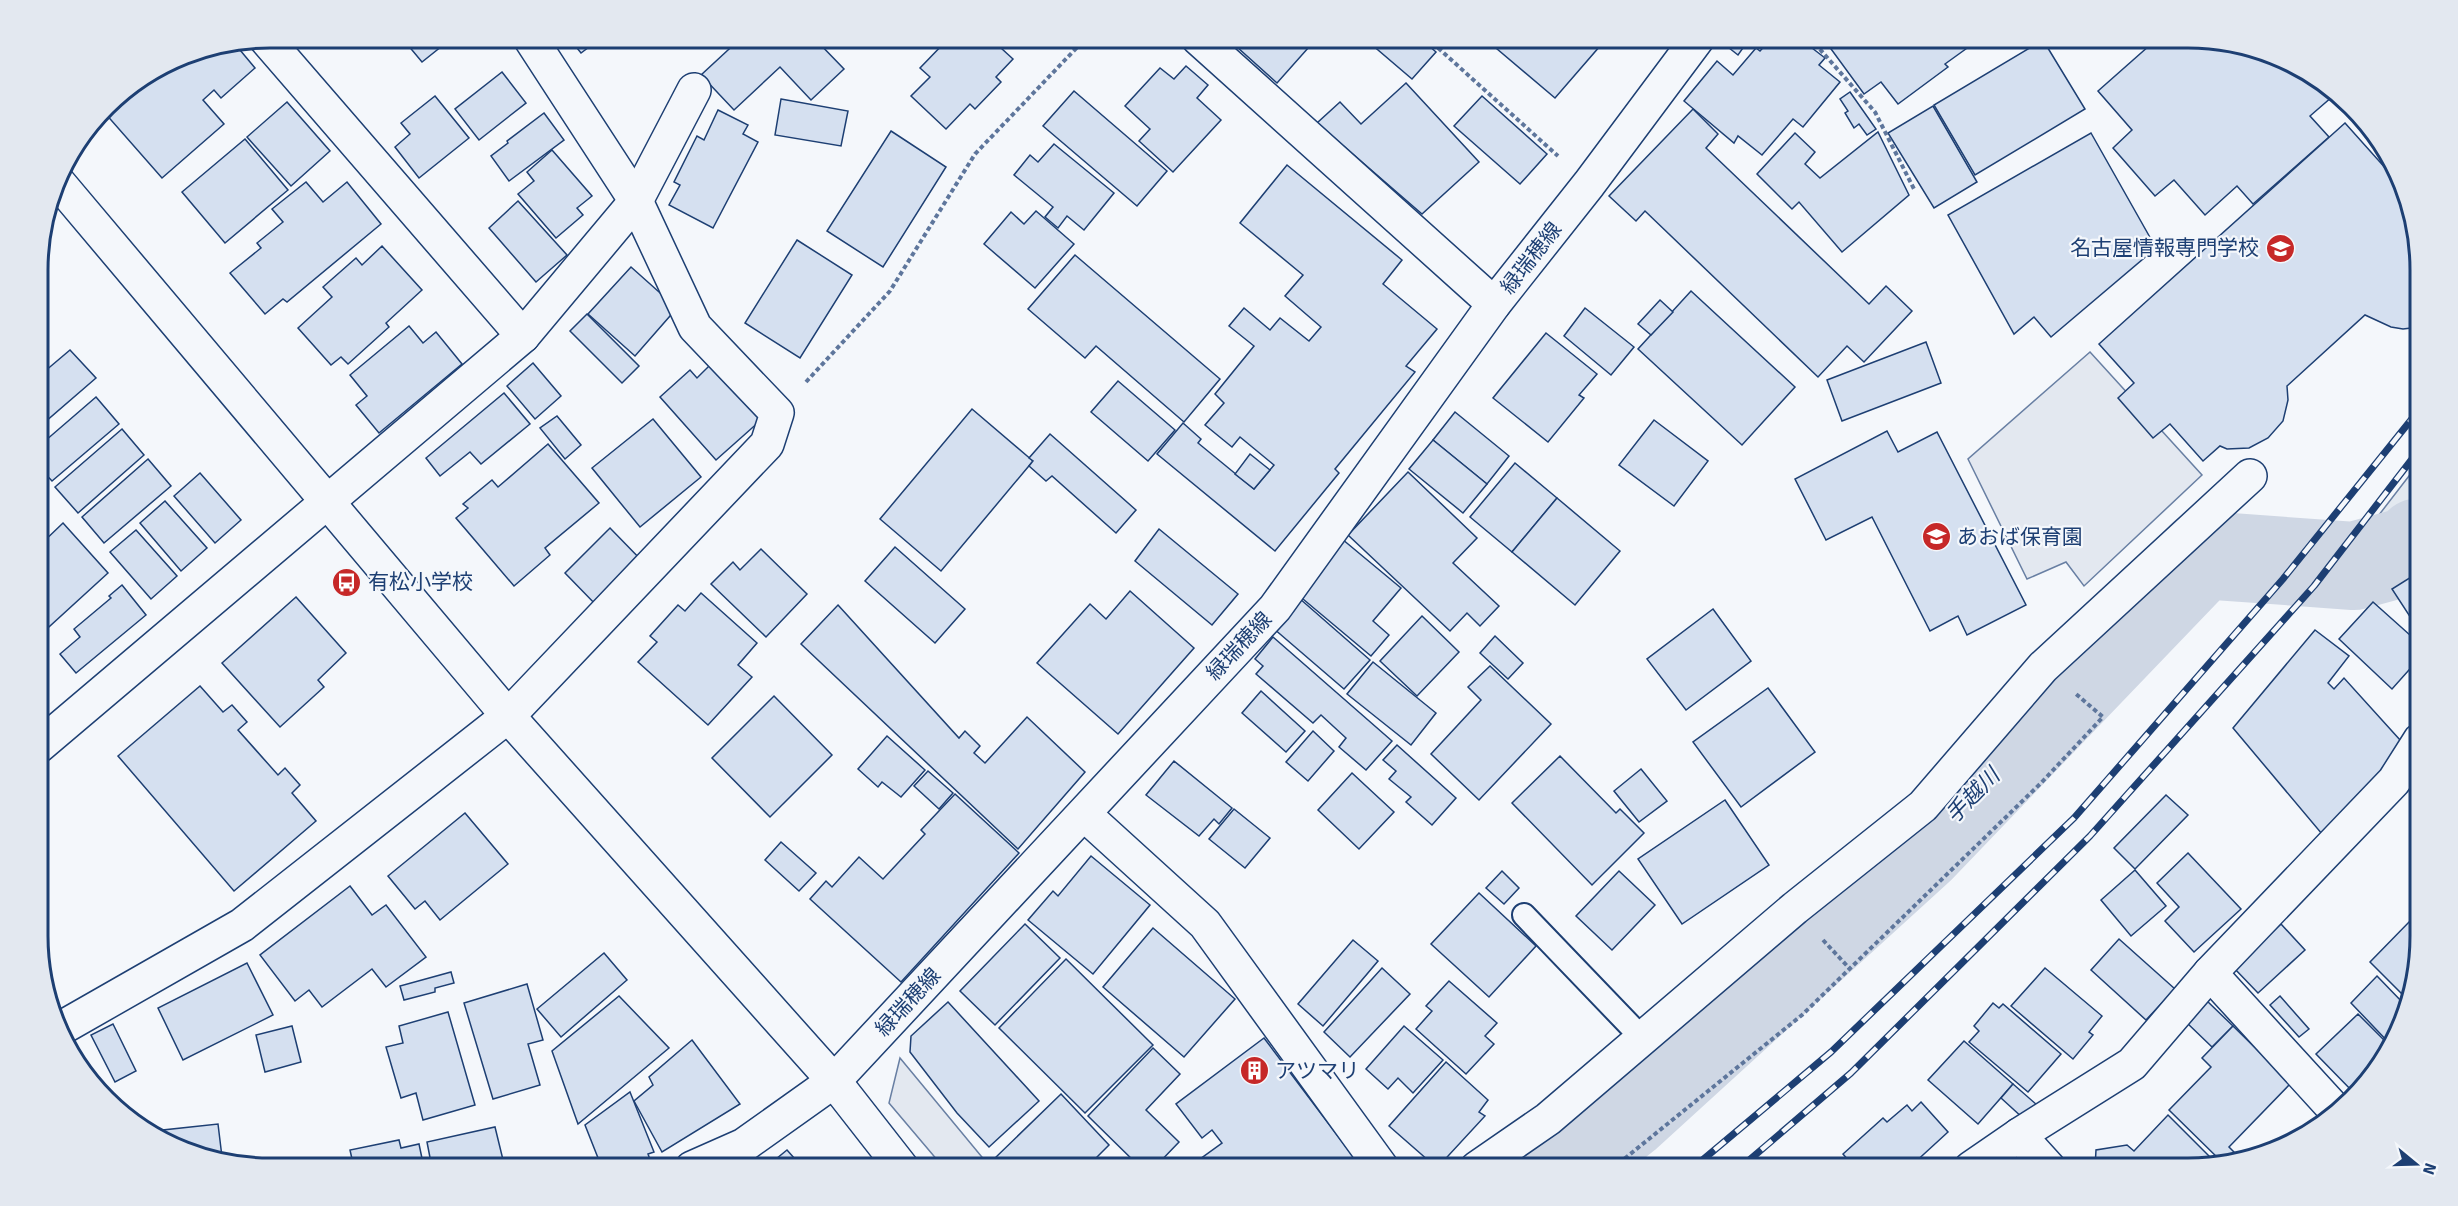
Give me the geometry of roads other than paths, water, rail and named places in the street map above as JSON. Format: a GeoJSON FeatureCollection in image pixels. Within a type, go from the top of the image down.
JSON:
{"type":"FeatureCollection","features":[{"type":"Feature","properties":{"kind":"street"},"geometry":{"type":"LineString","coordinates":[[274,48],[523,336]]}},
{"type":"Feature","properties":{"kind":"street"},"geometry":{"type":"LineString","coordinates":[[67,1025],[242,925],[508,716],[767,444],[777,413],[695,327],[636,201],[537,48]]}},
{"type":"Feature","properties":{"kind":"street"},"geometry":{"type":"LineString","coordinates":[[1209,48],[1494,304]]}},
{"type":"Feature","properties":{"kind":"street","name":"緑瑞穂線"},"geometry":{"type":"LineString","coordinates":[[715,1158],[744,1145],[834,1081],[1275,608],[1494,304],[1589,184],[1691,48]]}},
{"type":"Feature","properties":{"kind":"street"},"geometry":{"type":"LineString","coordinates":[[48,727],[329,502],[523,336],[636,201],[694,90]]}},
{"type":"Feature","properties":{"kind":"street"},"geometry":{"type":"LineString","coordinates":[[64,189],[508,716],[834,1081],[894,1158]]}},
{"type":"Feature","properties":{"kind":"street"},"geometry":{"type":"LineString","coordinates":[[1491,1158],[1548,1119],[1795,908],[1923,806],[2043,667],[2250,476]]}},
{"type":"Feature","properties":{"kind":"street"},"geometry":{"type":"LineString","coordinates":[[1986,1158],[2132,1064],[2210,973],[2394,781],[2410,756]]}},
{"type":"Feature","properties":{"kind":"street"},"geometry":{"type":"LineString","coordinates":[[1084,814],[1205,924],[1375,1158]]}},
{"type":"Feature","properties":{"kind":"street"},"geometry":{"type":"LineString","coordinates":[[2210,973],[2331,1105]]}},
{"type":"Feature","properties":{"kind":"street"},"geometry":{"type":"LineString","coordinates":[[2019,1135],[2040,1158]]}},
{"type":"Feature","properties":{"kind":"lane"},"geometry":{"type":"LineString","coordinates":[[1524,915],[1642,1038]]}},
{"type":"Feature","properties":{"kind":"waterway","name":"手越川"},"geometry":{"type":"LineString","coordinates":[[1574,1158],[1627,1116],[1920,849],[2202,555],[2354,566],[2410,550]]}},
{"type":"Feature","properties":{"kind":"railway"},"geometry":{"type":"LineString","coordinates":[[1705,1158],[1831,1052],[2074,818],[2283,579],[2410,421]]}},
{"type":"Feature","properties":{"kind":"railway"},"geometry":{"type":"LineString","coordinates":[[1752,1158],[1851,1073],[2090,836],[2314,586],[2410,462]]}},
{"type":"Feature","properties":{"kind":"place","name":"名古屋情報専門学校"},"geometry":{"type":"Point","coordinates":[2280,248]}},
{"type":"Feature","properties":{"kind":"place","name":"あおば保育園"},"geometry":{"type":"Point","coordinates":[1936,537]}},
{"type":"Feature","properties":{"kind":"place","name":"有松小学校"},"geometry":{"type":"Point","coordinates":[347,582]}},
{"type":"Feature","properties":{"kind":"place","name":"アツマリ"},"geometry":{"type":"Point","coordinates":[1254,1071]}}]}
